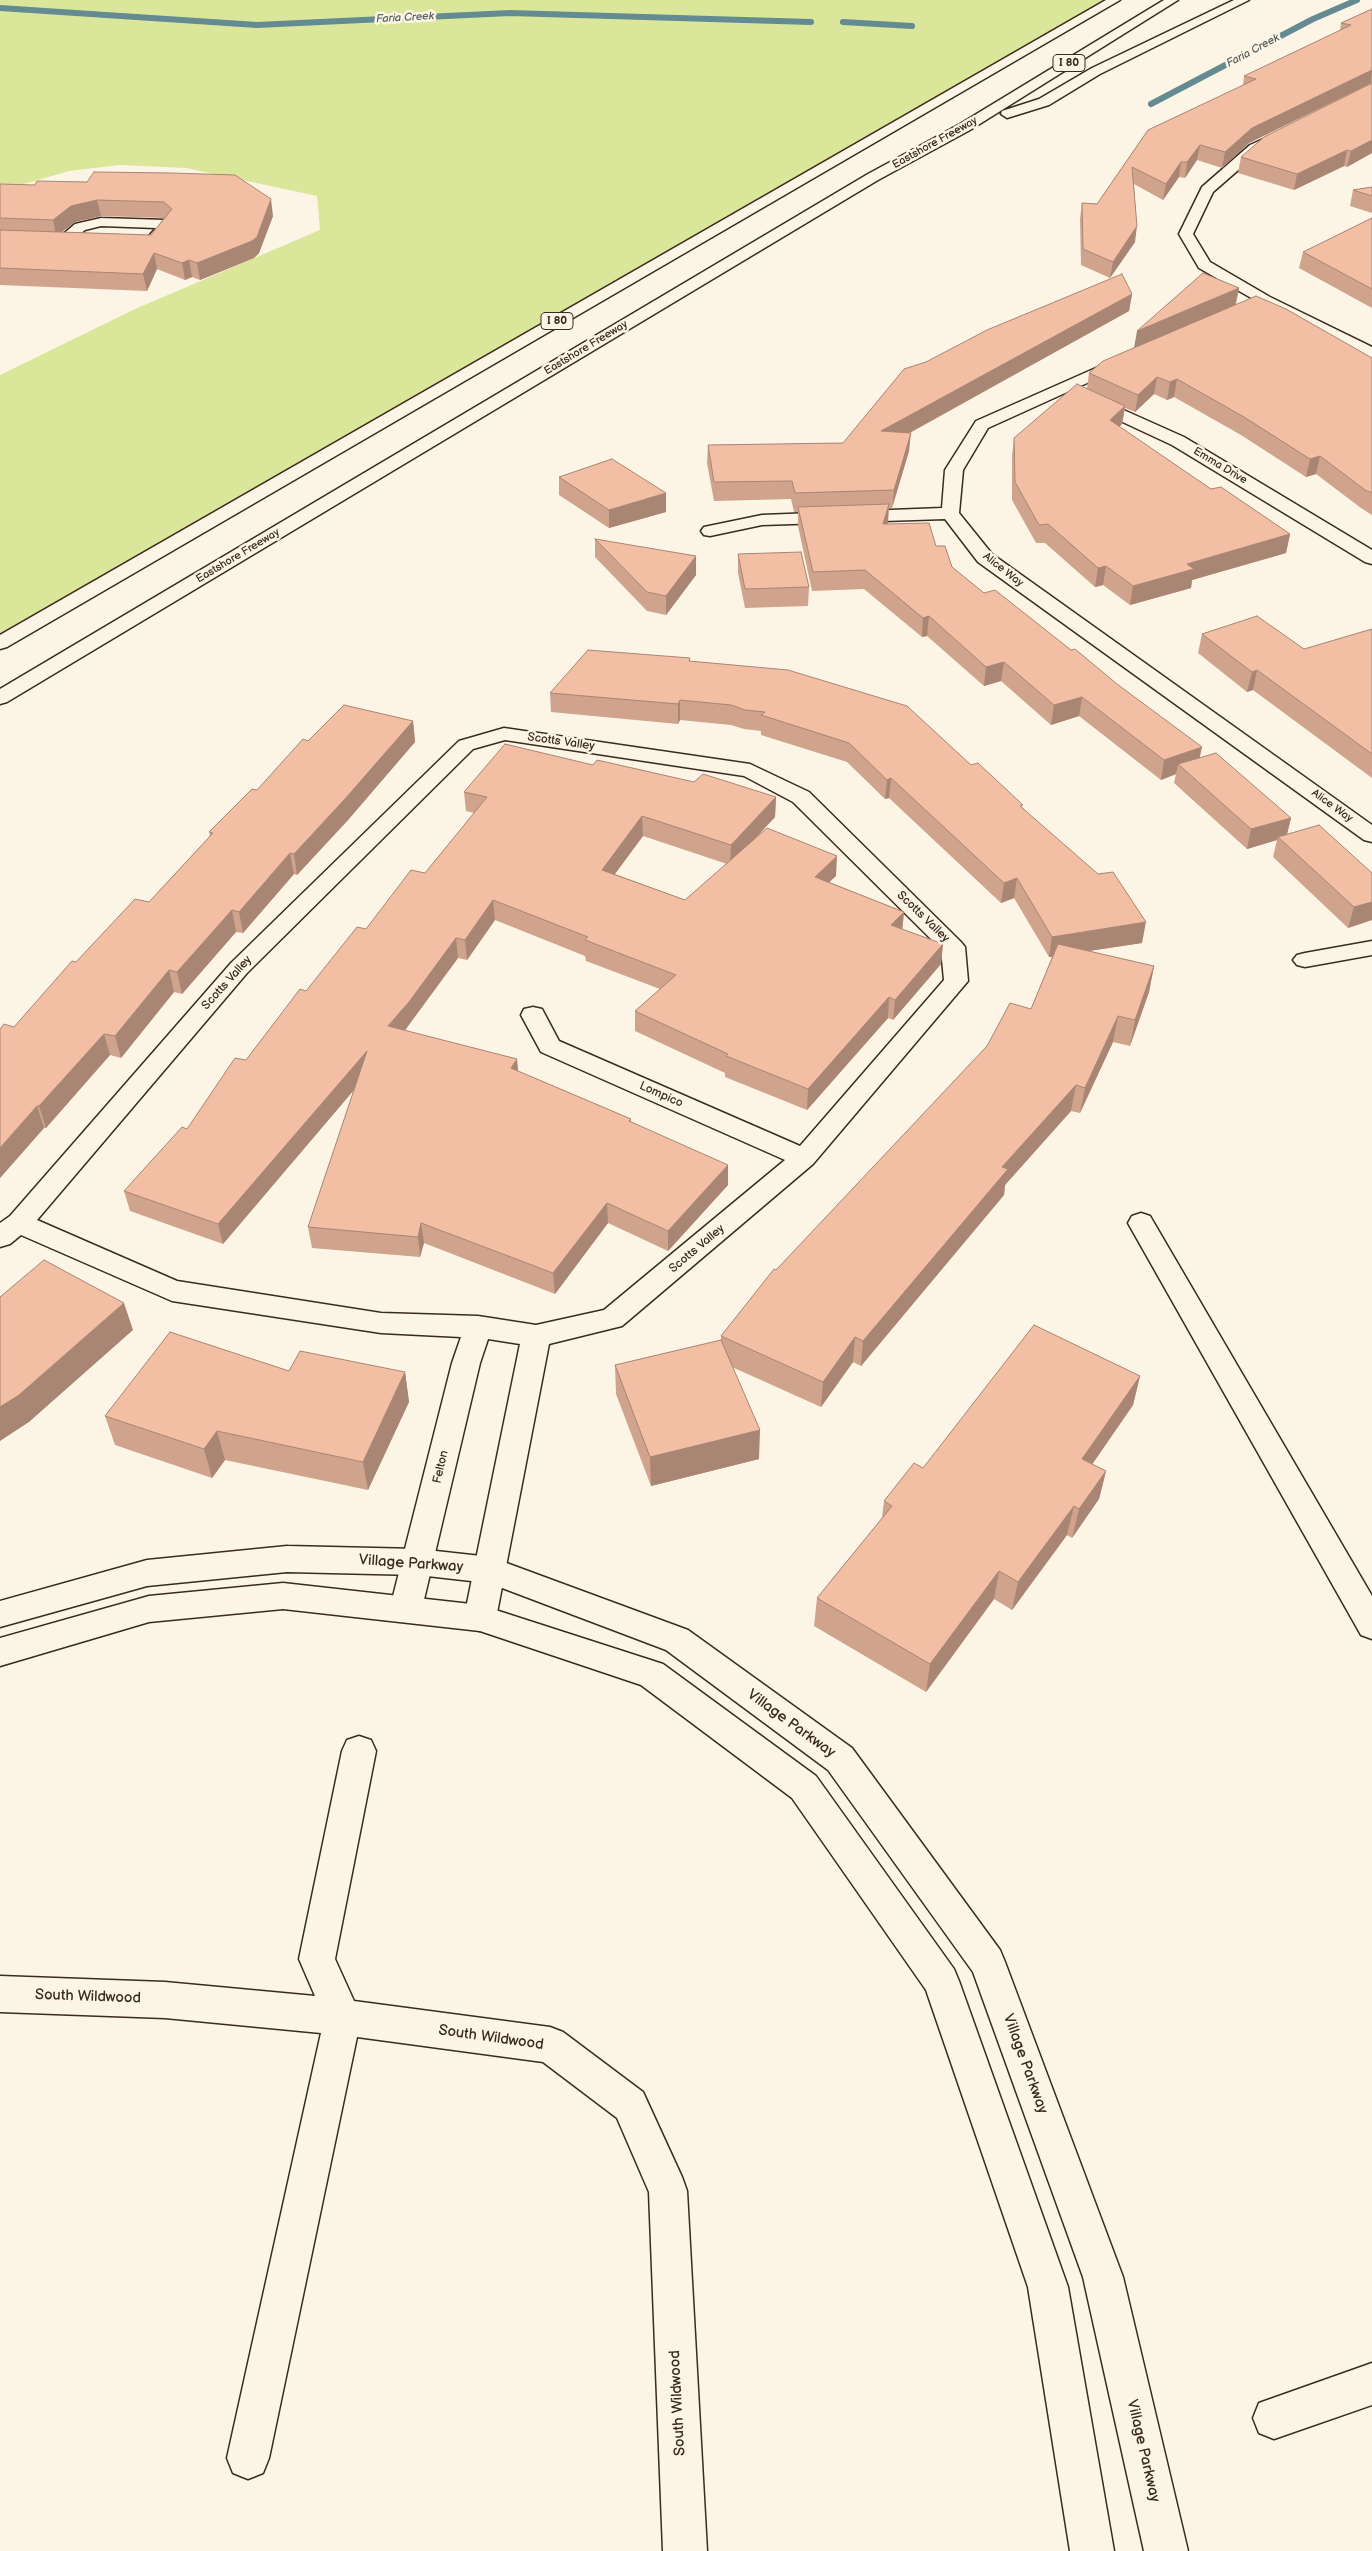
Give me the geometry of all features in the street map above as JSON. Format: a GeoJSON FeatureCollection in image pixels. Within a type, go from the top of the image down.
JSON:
{"type":"FeatureCollection","features":[{"type":"Feature","properties":{"kind":"main road"},"geometry":{"type":"LineString","coordinates":[[1080,20],[1107,0]]}},
{"type":"Feature","properties":{"kind":"main road","name":"I 80"},"geometry":{"type":"LineString","coordinates":[[0,643],[1114,0]]}},
{"type":"Feature","properties":{"kind":"main road","name":"Eastshore Freeway"},"geometry":{"type":"LineString","coordinates":[[0,698],[856,187],[965,127],[1172,0]]}},
{"type":"Feature","properties":{"kind":"main road"},"geometry":{"type":"LineString","coordinates":[[965,127],[1044,102],[1096,71],[1243,0]]}},
{"type":"Feature","properties":{"kind":"main road"},"geometry":{"type":"LineString","coordinates":[[1280,135],[1255,148],[1207,190],[1186,234],[1204,265],[1265,300],[1372,353]]}},
{"type":"Feature","properties":{"kind":"main road"},"geometry":{"type":"LineString","coordinates":[[61,242],[80,228],[101,222],[166,224],[149,247],[129,246]]}},
{"type":"Feature","properties":{"kind":"main road"},"geometry":{"type":"LineString","coordinates":[[43,241],[79,244]]}},
{"type":"Feature","properties":{"kind":"main road"},"geometry":{"type":"LineString","coordinates":[[1247,308],[1265,300]]}},
{"type":"Feature","properties":{"kind":"main road"},"geometry":{"type":"LineString","coordinates":[[710,531],[762,520],[950,513],[954,470],[982,425],[1061,387],[1141,353]]}},
{"type":"Feature","properties":{"kind":"main road","name":"Emma Drive"},"geometry":{"type":"LineString","coordinates":[[1061,387],[1178,441],[1372,558]]}},
{"type":"Feature","properties":{"kind":"main road","name":"Alice Way"},"geometry":{"type":"LineString","coordinates":[[950,513],[985,558],[1372,835]]}},
{"type":"Feature","properties":{"kind":"main road","name":"Scotts Valley"},"geometry":{"type":"LineString","coordinates":[[504,734],[750,770],[801,797],[953,947],[956,981],[804,1158],[612,1319],[536,1336],[478,1327],[381,1323],[172,1291],[10,1230],[239,968],[466,744],[504,734]]}},
{"type":"Feature","properties":{"kind":"main road"},"geometry":{"type":"LineString","coordinates":[[1305,960],[1372,948]]}},
{"type":"Feature","properties":{"kind":"main road","name":"Lompico"},"geometry":{"type":"LineString","coordinates":[[533,1015],[550,1046],[804,1158]]}},
{"type":"Feature","properties":{"kind":"main road"},"geometry":{"type":"LineString","coordinates":[[1141,1223],[1372,1625]]}},
{"type":"Feature","properties":{"kind":"main road","name":"Felton"},"geometry":{"type":"LineString","coordinates":[[406,1608],[466,1363],[478,1327]]}},
{"type":"Feature","properties":{"kind":"main road"},"geometry":{"type":"LineString","coordinates":[[480,1618],[536,1336]]}},
{"type":"Feature","properties":{"kind":"main road","name":"Village Parkway"},"geometry":{"type":"LineString","coordinates":[[0,1614],[147,1573],[287,1559],[418,1562],[490,1570],[677,1640],[840,1759],[987,1962],[1103,2277],[1166,2551]]}},
{"type":"Feature","properties":{"kind":"main road"},"geometry":{"type":"LineString","coordinates":[[0,1652],[149,1609],[283,1596],[406,1608],[480,1618],[652,1674],[804,1787],[941,1981],[1048,2287],[1092,2551]]}},
{"type":"Feature","properties":{"kind":"main road"},"geometry":{"type":"LineString","coordinates":[[248,2458],[343,2017],[317,1959],[359,1751]]}},
{"type":"Feature","properties":{"kind":"main road","name":"South Wildwood"},"geometry":{"type":"LineString","coordinates":[[0,1994],[165,2000],[343,2017],[550,2046],[630,2105],[668,2191],[685,2551]]}},
{"type":"Feature","properties":{"kind":"main road"},"geometry":{"type":"LineString","coordinates":[[1274,2418],[1372,2384]]}},
{"type":"Feature","properties":{"kind":"green space"},"geometry":{"type":"Polygon","coordinates":[[[0,0],[1107,0],[0,643],[0,375],[135,309],[320,230],[317,196],[186,168],[120,165],[69,171],[0,191],[0,0]]]}},
{"type":"Feature","properties":{"kind":"building"},"geometry":{"type":"Polygon","coordinates":[[[1372,9],[1372,70],[1252,128],[1225,152],[1200,145],[1187,162],[1181,162],[1166,184],[1132,167],[1137,226],[1113,262],[1083,249],[1082,203],[1097,204],[1148,130],[1256,79],[1244,76],[1351,25],[1341,23],[1372,9]]]}},
{"type":"Feature","properties":{"kind":"building"},"geometry":{"type":"Polygon","coordinates":[[[1372,83],[1372,140],[1297,174],[1241,157],[1264,137],[1372,83]]]}},
{"type":"Feature","properties":{"kind":"building"},"geometry":{"type":"Polygon","coordinates":[[[94,172],[235,175],[271,199],[257,237],[252,241],[197,263],[189,260],[182,263],[154,253],[143,274],[0,268],[0,230],[151,235],[172,209],[164,202],[97,200],[71,206],[53,220],[0,218],[0,184],[35,185],[37,181],[87,182],[94,172]]]}},
{"type":"Feature","properties":{"kind":"building"},"geometry":{"type":"Polygon","coordinates":[[[1372,187],[1372,196],[1353,190],[1372,187]]]}},
{"type":"Feature","properties":{"kind":"building"},"geometry":{"type":"Polygon","coordinates":[[[1372,218],[1372,289],[1303,252],[1372,218]]]}},
{"type":"Feature","properties":{"kind":"building"},"geometry":{"type":"Polygon","coordinates":[[[1203,273],[1239,288],[1137,331],[1203,273]]]}},
{"type":"Feature","properties":{"kind":"building"},"geometry":{"type":"Polygon","coordinates":[[[1122,274],[1132,294],[881,431],[911,433],[894,490],[795,493],[792,481],[714,482],[708,445],[843,443],[904,369],[926,362],[987,330],[1122,274]]]}},
{"type":"Feature","properties":{"kind":"building"},"geometry":{"type":"Polygon","coordinates":[[[1256,296],[1286,309],[1372,358],[1372,493],[1365,490],[1320,456],[1310,459],[1244,417],[1177,379],[1170,382],[1157,377],[1138,395],[1089,373],[1103,361],[1256,296]]]}},
{"type":"Feature","properties":{"kind":"building"},"geometry":{"type":"Polygon","coordinates":[[[1077,384],[1125,406],[1110,420],[1211,489],[1221,487],[1290,534],[1187,564],[1194,569],[1133,586],[1106,566],[1098,568],[1048,524],[1039,525],[1015,482],[1014,438],[1077,384]]]}},
{"type":"Feature","properties":{"kind":"building"},"geometry":{"type":"Polygon","coordinates":[[[612,459],[666,493],[609,510],[559,477],[612,459]]]}},
{"type":"Feature","properties":{"kind":"building"},"geometry":{"type":"Polygon","coordinates":[[[889,504],[883,524],[929,523],[936,546],[945,546],[952,567],[984,593],[995,590],[1071,650],[1075,649],[1117,684],[1202,747],[1164,760],[1082,697],[1054,705],[1004,662],[986,667],[929,616],[923,618],[865,570],[813,572],[798,507],[889,504]]]}},
{"type":"Feature","properties":{"kind":"building"},"geometry":{"type":"Polygon","coordinates":[[[595,539],[696,556],[666,596],[647,592],[595,539]]]}},
{"type":"Feature","properties":{"kind":"building"},"geometry":{"type":"Polygon","coordinates":[[[801,552],[809,587],[745,589],[738,554],[801,552]]]}},
{"type":"Feature","properties":{"kind":"building"},"geometry":{"type":"Polygon","coordinates":[[[1257,616],[1304,649],[1372,629],[1372,754],[1257,670],[1252,672],[1202,634],[1257,616]]]}},
{"type":"Feature","properties":{"kind":"building"},"geometry":{"type":"Polygon","coordinates":[[[588,650],[690,658],[689,661],[788,670],[907,706],[971,765],[978,763],[1023,805],[1020,806],[1098,874],[1113,872],[1146,922],[1052,937],[1017,878],[1004,883],[891,778],[887,780],[849,743],[761,715],[765,712],[745,710],[731,705],[680,700],[678,704],[550,693],[588,650]]]}},
{"type":"Feature","properties":{"kind":"building"},"geometry":{"type":"Polygon","coordinates":[[[344,705],[413,721],[345,799],[294,854],[290,853],[239,912],[232,910],[177,972],[169,970],[115,1036],[104,1034],[0,1148],[0,1029],[4,1024],[14,1027],[72,961],[76,962],[135,899],[149,902],[213,833],[209,832],[252,789],[257,790],[303,739],[308,741],[344,705]]]}},
{"type":"Feature","properties":{"kind":"building"},"geometry":{"type":"Polygon","coordinates":[[[505,744],[593,765],[597,760],[694,782],[703,774],[776,797],[731,845],[642,816],[602,870],[685,900],[767,828],[837,856],[815,877],[904,912],[891,925],[943,944],[895,1000],[889,997],[808,1089],[726,1056],[728,1054],[635,1011],[676,975],[585,940],[588,937],[493,900],[465,940],[456,938],[409,1002],[388,1026],[517,1059],[511,1068],[631,1119],[629,1121],[728,1165],[668,1231],[607,1203],[553,1273],[421,1223],[418,1237],[308,1227],[367,1051],[218,1224],[124,1191],[182,1127],[187,1129],[235,1058],[246,1060],[300,989],[306,991],[357,927],[366,929],[411,870],[425,873],[487,797],[464,792],[505,744]]]}},
{"type":"Feature","properties":{"kind":"building"},"geometry":{"type":"Polygon","coordinates":[[[1216,753],[1291,818],[1251,829],[1178,764],[1216,753]]]}},
{"type":"Feature","properties":{"kind":"building"},"geometry":{"type":"Polygon","coordinates":[[[1319,825],[1372,873],[1372,902],[1354,907],[1278,837],[1319,825]]]}},
{"type":"Feature","properties":{"kind":"building"},"geometry":{"type":"Polygon","coordinates":[[[1058,944],[1154,966],[1135,1020],[1118,1016],[1085,1088],[1076,1085],[1002,1167],[1008,1169],[863,1341],[855,1337],[823,1382],[721,1336],[774,1269],[776,1270],[987,1046],[1010,1003],[1031,1009],[1058,944]]]}},
{"type":"Feature","properties":{"kind":"building"},"geometry":{"type":"Polygon","coordinates":[[[44,1260],[124,1303],[19,1395],[0,1407],[0,1297],[44,1260]]]}},
{"type":"Feature","properties":{"kind":"building"},"geometry":{"type":"Polygon","coordinates":[[[1034,1325],[1140,1376],[1082,1459],[1106,1471],[1079,1509],[1074,1506],[1018,1582],[999,1571],[930,1664],[817,1598],[892,1506],[884,1501],[914,1463],[923,1468],[1034,1325]]]}},
{"type":"Feature","properties":{"kind":"building"},"geometry":{"type":"Polygon","coordinates":[[[170,1332],[289,1371],[300,1351],[405,1372],[363,1462],[217,1431],[204,1449],[105,1416],[170,1332]]]}},
{"type":"Feature","properties":{"kind":"building"},"geometry":{"type":"Polygon","coordinates":[[[721,1340],[760,1430],[650,1457],[615,1365],[721,1340]]]}},
{"type":"Feature","properties":{"kind":"waterway","name":"Faria Creek"},"geometry":{"type":"LineString","coordinates":[[1151,104],[1313,19],[1357,0]]}},
{"type":"Feature","properties":{"kind":"waterway","name":"Faria Creek"},"geometry":{"type":"LineString","coordinates":[[0,8],[257,25],[510,13],[811,22]]}},
{"type":"Feature","properties":{"kind":"waterway","name":"Faria Creek"},"geometry":{"type":"LineString","coordinates":[[843,22],[912,26]]}}]}
